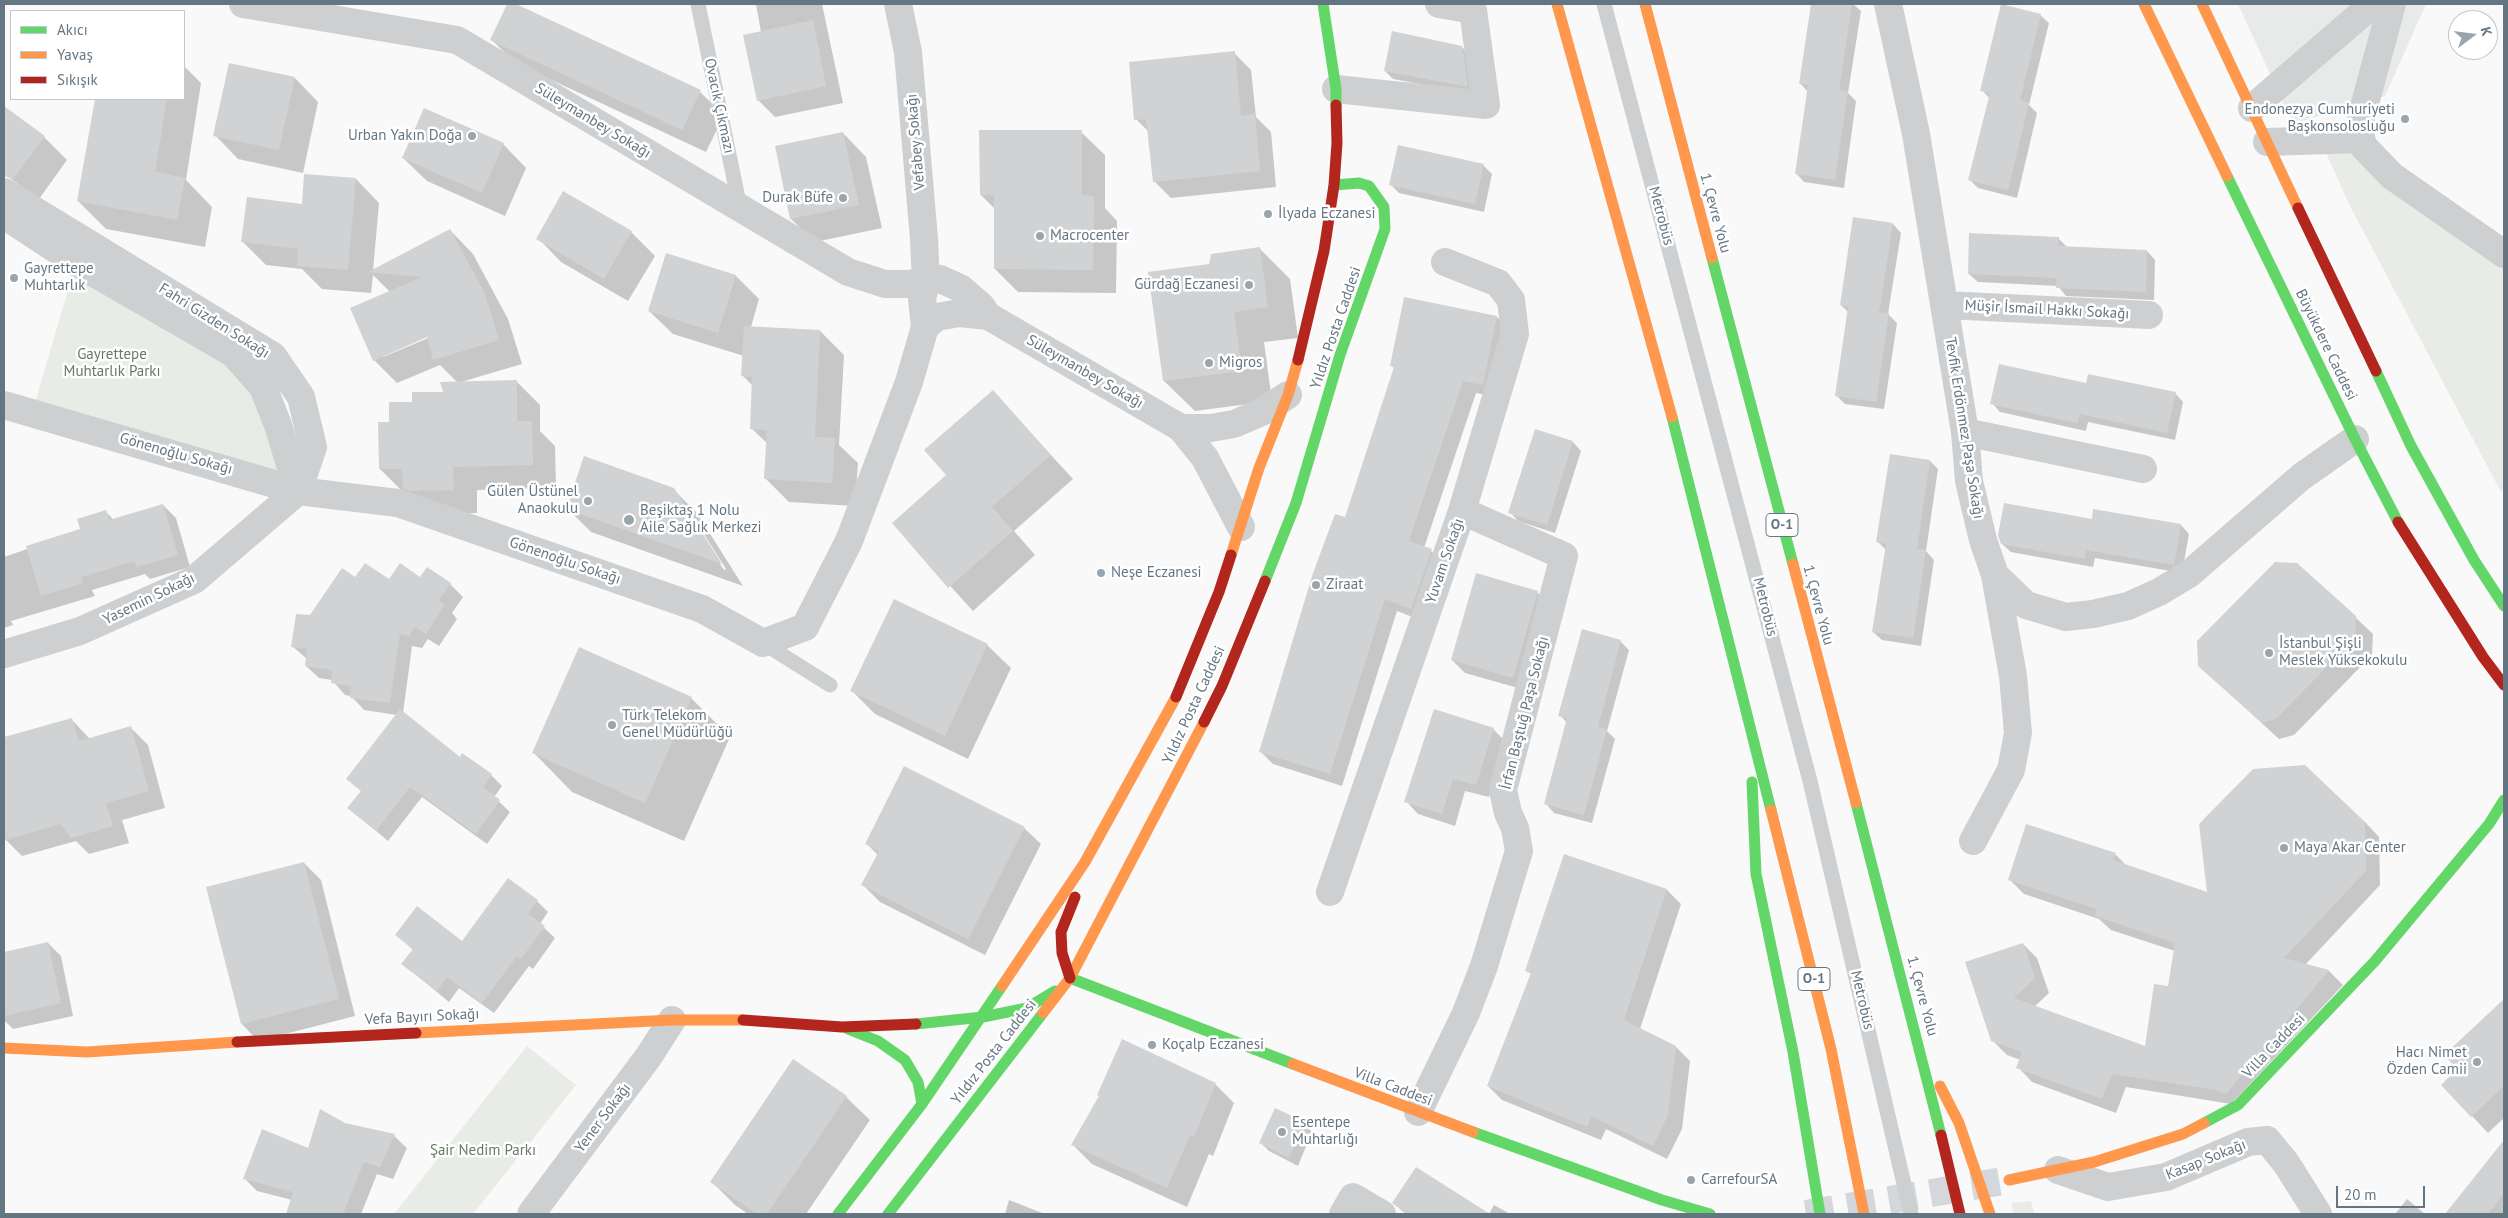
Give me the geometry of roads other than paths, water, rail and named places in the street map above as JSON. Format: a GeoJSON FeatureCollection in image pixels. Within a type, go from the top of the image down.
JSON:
{"type":"FeatureCollection","features":[{"type":"Feature","properties":{"kind":"main road","name":"Yıldız Posta Caddesi"},"geometry":{"type":"LineString","coordinates":[[838,1214],[922,1104],[983,1017],[1085,862],[1174,700],[1219,592],[1259,468],[1288,394],[1303,345],[1324,251],[1334,185],[1336,89],[1323,4]]}},
{"type":"Feature","properties":{"kind":"main road"},"geometry":{"type":"LineString","coordinates":[[1548,4],[1574,66]]}},
{"type":"Feature","properties":{"kind":"main road","name":"O-1"},"geometry":{"type":"LineString","coordinates":[[1557,4],[1680,445],[1831,1049],[1864,1214]]}},
{"type":"Feature","properties":{"kind":"main road","name":"1. Çevre Yolu"},"geometry":{"type":"LineString","coordinates":[[1645,4],[1920,1047],[1960,1214]]}},
{"type":"Feature","properties":{"kind":"main road","name":"Büyükdere Caddesi"},"geometry":{"type":"LineString","coordinates":[[2144,4],[2355,439],[2401,528],[2483,657],[2504,685]]}},
{"type":"Feature","properties":{"kind":"main road"},"geometry":{"type":"LineString","coordinates":[[2202,4],[2415,454],[2474,560],[2504,606]]}},
{"type":"Feature","properties":{"kind":"main road","name":"Yıldız Posta Caddesi"},"geometry":{"type":"LineString","coordinates":[[888,1214],[1070,978],[1168,794],[1222,686],[1296,503],[1340,355],[1385,229],[1384,207],[1369,186],[1359,183],[1334,185]]}},
{"type":"Feature","properties":{"kind":"main road"},"geometry":{"type":"LineString","coordinates":[[1754,746],[1752,785],[1756,874],[1793,1052],[1820,1214]]}},
{"type":"Feature","properties":{"kind":"main road"},"geometry":{"type":"LineString","coordinates":[[2489,824],[2504,800]]}},
{"type":"Feature","properties":{"kind":"main road"},"geometry":{"type":"LineString","coordinates":[[2489,824],[2504,814]]}},
{"type":"Feature","properties":{"kind":"main road","name":"Villa Caddesi"},"geometry":{"type":"LineString","coordinates":[[2009,1180],[2094,1162],[2183,1134],[2238,1105],[2375,961],[2489,824]]}},
{"type":"Feature","properties":{"kind":"main road"},"geometry":{"type":"LineString","coordinates":[[842,1027],[931,1023],[983,1017],[1027,1008],[1047,998],[1070,978],[1062,954],[1061,932],[1072,906],[1085,862]]}},
{"type":"Feature","properties":{"kind":"main road","name":"Villa Caddesi"},"geometry":{"type":"LineString","coordinates":[[1070,978],[1418,1112],[1662,1200],[1710,1214]]}},
{"type":"Feature","properties":{"kind":"main road","name":"Vefa Bayırı Sokağı"},"geometry":{"type":"LineString","coordinates":[[4,1048],[36,1048],[87,1052],[232,1042],[672,1020],[731,1019],[842,1027]]}},
{"type":"Feature","properties":{"kind":"main road"},"geometry":{"type":"LineString","coordinates":[[842,1027],[878,1041],[905,1060],[918,1082],[922,1104]]}},
{"type":"Feature","properties":{"kind":"main road"},"geometry":{"type":"LineString","coordinates":[[1920,1047],[1960,1124],[1990,1214]]}},
{"type":"Feature","properties":{"kind":"street","name":"Süleymanbey Sokağı"},"geometry":{"type":"LineString","coordinates":[[243,4],[457,40],[848,272],[885,284],[926,282],[940,279],[960,288],[981,306],[988,316]]}},
{"type":"Feature","properties":{"kind":"street","name":"Vefabey Sokağı"},"geometry":{"type":"LineString","coordinates":[[898,4],[908,52],[924,231],[926,282]]}},
{"type":"Feature","properties":{"kind":"street"},"geometry":{"type":"LineString","coordinates":[[1336,89],[1486,105],[1473,10],[1439,4]]}},
{"type":"Feature","properties":{"kind":"street","name":"Tevfik Erdönmez Paşa Sokağı"},"geometry":{"type":"LineString","coordinates":[[1888,4],[1916,134],[1965,432],[1970,480],[1983,540],[1995,576],[2026,605],[2066,617],[2093,614],[2128,606],[2159,592],[2189,574],[2301,477],[2355,439]]}},
{"type":"Feature","properties":{"kind":"street"},"geometry":{"type":"LineString","coordinates":[[2252,108],[2372,4]]}},
{"type":"Feature","properties":{"kind":"street"},"geometry":{"type":"LineString","coordinates":[[2392,4],[2361,118],[2361,139],[2364,146],[2392,176],[2504,254]]}},
{"type":"Feature","properties":{"kind":"street"},"geometry":{"type":"LineString","coordinates":[[2267,142],[2361,139]]}},
{"type":"Feature","properties":{"kind":"street","name":"Fahri Gizden Sokağı"},"geometry":{"type":"LineString","coordinates":[[4,192],[273,356],[301,397],[313,447],[298,491]]}},
{"type":"Feature","properties":{"kind":"street","name":"Fahri Gizden Sokağı"},"geometry":{"type":"LineString","coordinates":[[4,216],[77,263],[233,353],[263,387],[278,426],[298,491]]}},
{"type":"Feature","properties":{"kind":"street","name":"Yuvam Sokağı"},"geometry":{"type":"LineString","coordinates":[[1330,892],[1462,511],[1515,334],[1511,300],[1498,283],[1446,262]]}},
{"type":"Feature","properties":{"kind":"street"},"geometry":{"type":"LineString","coordinates":[[763,643],[805,627],[849,540],[909,382],[925,327],[922,299],[926,282]]}},
{"type":"Feature","properties":{"kind":"street","name":"Müşir İsmail Hakkı Sokağı"},"geometry":{"type":"LineString","coordinates":[[1945,305],[2149,315]]}},
{"type":"Feature","properties":{"kind":"street","name":"Süleymanbey Sokağı"},"geometry":{"type":"LineString","coordinates":[[925,327],[937,318],[959,313],[988,316],[1181,428],[1205,458],[1241,527]]}},
{"type":"Feature","properties":{"kind":"street"},"geometry":{"type":"LineString","coordinates":[[1181,428],[1212,428],[1234,424],[1262,412],[1288,394]]}},
{"type":"Feature","properties":{"kind":"street","name":"Gönenoğlu Sokağı"},"geometry":{"type":"LineString","coordinates":[[4,405],[298,491],[398,503],[702,609],[763,643]]}},
{"type":"Feature","properties":{"kind":"street"},"geometry":{"type":"LineString","coordinates":[[1965,432],[2143,470]]}},
{"type":"Feature","properties":{"kind":"street","name":"Yasemin Sokağı"},"geometry":{"type":"LineString","coordinates":[[4,654],[80,631],[194,580],[298,491]]}},
{"type":"Feature","properties":{"kind":"street","name":"İrfan Baştuğ Paşa Sokağı"},"geometry":{"type":"LineString","coordinates":[[1418,1112],[1466,1013],[1484,966],[1519,851],[1515,828],[1508,813],[1503,790],[1564,556],[1462,511]]}},
{"type":"Feature","properties":{"kind":"street"},"geometry":{"type":"LineString","coordinates":[[1973,841],[2011,770],[2018,733],[2013,676],[1995,576]]}},
{"type":"Feature","properties":{"kind":"street","name":"Yener Sokağı"},"geometry":{"type":"LineString","coordinates":[[531,1214],[649,1056],[672,1020]]}},
{"type":"Feature","properties":{"kind":"street","name":"Kasap Sokağı"},"geometry":{"type":"LineString","coordinates":[[2058,1170],[2108,1187],[2166,1178],[2248,1142],[2267,1140],[2286,1163],[2318,1214]]}},
{"type":"Feature","properties":{"kind":"street"},"geometry":{"type":"LineString","coordinates":[[1348,1205],[1382,1214]]}},
{"type":"Feature","properties":{"kind":"lane","name":"Ovacık Çıkmazı"},"geometry":{"type":"LineString","coordinates":[[698,4],[740,208]]}},
{"type":"Feature","properties":{"kind":"lane","name":"Metrobüs"},"geometry":{"type":"LineString","coordinates":[[1604,4],[1810,781],[1911,1214]]}},
{"type":"Feature","properties":{"kind":"lane"},"geometry":{"type":"LineString","coordinates":[[763,643],[830,685]]}},
{"type":"Feature","properties":{"kind":"tunnel"},"geometry":{"type":"LineString","coordinates":[[1806,1214],[2009,1180]]}},
{"type":"Feature","properties":{"kind":"place","name":"Endonezya Cumhuriyeti Başkonsolosluğu"},"geometry":{"type":"Point","coordinates":[2405,119]}},
{"type":"Feature","properties":{"kind":"place","name":"Urban Yakın Doğa"},"geometry":{"type":"Point","coordinates":[472,136]}},
{"type":"Feature","properties":{"kind":"place","name":"Durak Büfe"},"geometry":{"type":"Point","coordinates":[843,198]}},
{"type":"Feature","properties":{"kind":"place","name":"İlyada Eczanesi"},"geometry":{"type":"Point","coordinates":[1268,214]}},
{"type":"Feature","properties":{"kind":"place","name":"Macrocenter"},"geometry":{"type":"Point","coordinates":[1040,236]}},
{"type":"Feature","properties":{"kind":"place","name":"Gayrettepe Muhtarlık"},"geometry":{"type":"Point","coordinates":[14,278]}},
{"type":"Feature","properties":{"kind":"place","name":"Gürdağ Eczanesi"},"geometry":{"type":"Point","coordinates":[1249,285]}},
{"type":"Feature","properties":{"kind":"place","name":"Migros"},"geometry":{"type":"Point","coordinates":[1209,363]}},
{"type":"Feature","properties":{"kind":"place","name":"Gülen Üstünel Anaokulu"},"geometry":{"type":"Point","coordinates":[588,501]}},
{"type":"Feature","properties":{"kind":"place","name":"Beşiktaş 1 Nolu Aile Sağlık Merkezi"},"geometry":{"type":"Point","coordinates":[629,520]}},
{"type":"Feature","properties":{"kind":"place","name":"Neşe Eczanesi"},"geometry":{"type":"Point","coordinates":[1101,573]}},
{"type":"Feature","properties":{"kind":"place","name":"Ziraat"},"geometry":{"type":"Point","coordinates":[1316,585]}},
{"type":"Feature","properties":{"kind":"place","name":"İstanbul Şişli Meslek Yüksekokulu"},"geometry":{"type":"Point","coordinates":[2269,653]}},
{"type":"Feature","properties":{"kind":"place","name":"Türk Telekom Genel Müdürlüğü"},"geometry":{"type":"Point","coordinates":[612,725]}},
{"type":"Feature","properties":{"kind":"place","name":"Maya Akar Center"},"geometry":{"type":"Point","coordinates":[2284,848]}},
{"type":"Feature","properties":{"kind":"place","name":"Koçalp Eczanesi"},"geometry":{"type":"Point","coordinates":[1152,1045]}},
{"type":"Feature","properties":{"kind":"place","name":"Hacı Nimet Özden Camii"},"geometry":{"type":"Point","coordinates":[2477,1062]}},
{"type":"Feature","properties":{"kind":"place","name":"Esentepe Muhtarlığı"},"geometry":{"type":"Point","coordinates":[1282,1132]}},
{"type":"Feature","properties":{"kind":"place","name":"CarrefourSA"},"geometry":{"type":"Point","coordinates":[1691,1180]}},
{"type":"Feature","properties":{"kind":"park label","name":"Gayrettepe Muhtarlık Parkı"},"geometry":{"type":"Point","coordinates":[112,364]}},
{"type":"Feature","properties":{"kind":"park label","name":"Şair Nedim Parkı"},"geometry":{"type":"Point","coordinates":[483,1151]}}]}
